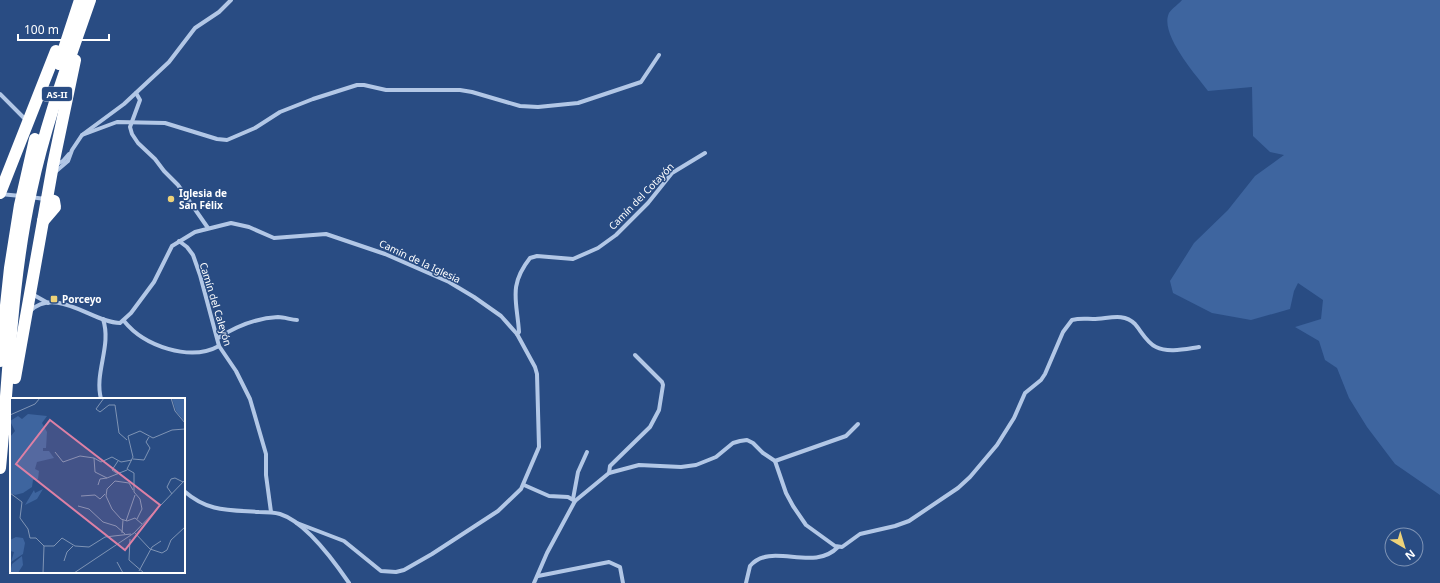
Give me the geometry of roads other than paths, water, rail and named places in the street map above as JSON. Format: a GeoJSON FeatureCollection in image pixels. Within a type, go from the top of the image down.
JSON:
{"type":"FeatureCollection","features":[{"type":"Feature","properties":{"kind":"highway"},"geometry":{"type":"LineString","coordinates":[[1,196],[2,181],[79,0]]}},
{"type":"Feature","properties":{"kind":"highway","name":"AS-II"},"geometry":{"type":"LineString","coordinates":[[0,361],[10,268],[43,110],[79,0]]}},
{"type":"Feature","properties":{"kind":"highway"},"geometry":{"type":"LineString","coordinates":[[11,398],[30,301],[33,270],[42,222],[55,207],[54,201],[47,199],[78,50],[91,0]]}},
{"type":"Feature","properties":{"kind":"highway","name":"AS-II"},"geometry":{"type":"LineString","coordinates":[[27,190],[51,112],[91,0]]}},
{"type":"Feature","properties":{"kind":"highway","name":"AS-II"},"geometry":{"type":"LineString","coordinates":[[0,468],[24,206]]}},
{"type":"Feature","properties":{"kind":"highway"},"geometry":{"type":"LineString","coordinates":[[4,430],[10,403]]}},
{"type":"Feature","properties":{"kind":"street"},"geometry":{"type":"LineString","coordinates":[[52,171],[63,161],[82,135],[124,104],[169,62],[195,28],[219,12],[231,0]]}},
{"type":"Feature","properties":{"kind":"street"},"geometry":{"type":"LineString","coordinates":[[82,135],[107,124],[117,122],[165,123],[217,139],[227,140],[256,128],[280,112],[357,85],[386,90],[460,90],[520,106],[559,106],[600,97],[641,82],[646,77],[659,55]]}},
{"type":"Feature","properties":{"kind":"street"},"geometry":{"type":"LineString","coordinates":[[136,93],[140,100],[130,130],[138,143],[155,159],[164,171],[178,185],[208,228]]}},
{"type":"Feature","properties":{"kind":"street"},"geometry":{"type":"LineString","coordinates":[[0,94],[24,118],[28,119]]}},
{"type":"Feature","properties":{"kind":"street"},"geometry":{"type":"LineString","coordinates":[[52,171],[66,164],[72,150]]}},
{"type":"Feature","properties":{"kind":"street","name":"Camín del Cotayón"},"geometry":{"type":"LineString","coordinates":[[517,334],[519,332],[514,290],[516,283],[530,258],[537,256],[573,259],[598,248],[616,235],[648,203],[672,174],[705,154]]}},
{"type":"Feature","properties":{"kind":"street"},"geometry":{"type":"LineString","coordinates":[[1,196],[47,199]]}},
{"type":"Feature","properties":{"kind":"street","name":"Camín de la Iglesia"},"geometry":{"type":"LineString","coordinates":[[124,321],[154,282],[169,250],[179,241],[195,232],[231,223],[240,224],[274,238],[326,234],[371,248],[449,282],[501,316],[517,334],[535,367],[537,374],[539,447],[524,485],[518,493],[489,518],[413,566],[396,572],[381,571],[344,541],[297,523]]}},
{"type":"Feature","properties":{"kind":"street","name":"Camín del Caleyón"},"geometry":{"type":"LineString","coordinates":[[179,241],[187,247],[193,255],[200,275],[219,346],[236,371],[253,406],[266,454],[266,475],[271,512]]}},
{"type":"Feature","properties":{"kind":"street"},"geometry":{"type":"LineString","coordinates":[[30,301],[34,297],[48,303]]}},
{"type":"Feature","properties":{"kind":"street"},"geometry":{"type":"LineString","coordinates":[[30,301],[75,306],[114,323],[124,321],[133,331],[175,352],[204,352],[219,346]]}},
{"type":"Feature","properties":{"kind":"street"},"geometry":{"type":"LineString","coordinates":[[746,583],[750,566],[762,558],[823,558],[860,534],[895,526],[909,521],[952,492],[970,477],[1004,435],[1025,393],[1041,380],[1045,374],[1060,340],[1072,320],[1114,316],[1126,318],[1134,323],[1149,341],[1158,348],[1184,350],[1198,347]]}},
{"type":"Feature","properties":{"kind":"street"},"geometry":{"type":"LineString","coordinates":[[218,338],[247,324],[267,319],[279,317],[297,320]]}},
{"type":"Feature","properties":{"kind":"street"},"geometry":{"type":"LineString","coordinates":[[101,398],[99,381],[106,342],[106,330],[102,319]]}},
{"type":"Feature","properties":{"kind":"street"},"geometry":{"type":"LineString","coordinates":[[609,473],[610,466],[650,427],[659,410],[663,385],[662,382],[635,355]]}},
{"type":"Feature","properties":{"kind":"street"},"geometry":{"type":"LineString","coordinates":[[775,461],[846,436],[858,424]]}},
{"type":"Feature","properties":{"kind":"street"},"geometry":{"type":"LineString","coordinates":[[574,500],[609,473],[639,465],[681,467],[696,465],[716,457],[733,444],[747,440],[775,461],[786,493],[796,511],[813,531],[838,547]]}},
{"type":"Feature","properties":{"kind":"street"},"geometry":{"type":"LineString","coordinates":[[534,583],[574,500],[578,472],[587,452]]}},
{"type":"Feature","properties":{"kind":"street"},"geometry":{"type":"LineString","coordinates":[[524,485],[549,496],[568,497],[574,500]]}},
{"type":"Feature","properties":{"kind":"street"},"geometry":{"type":"LineString","coordinates":[[185,492],[199,502],[216,509],[271,512],[281,514],[297,523],[311,535],[349,583]]}},
{"type":"Feature","properties":{"kind":"street"},"geometry":{"type":"LineString","coordinates":[[538,576],[609,562],[620,567],[623,583]]}},
{"type":"Feature","properties":{"kind":"place","name":"Iglesia de San Félix"},"geometry":{"type":"Point","coordinates":[171,199]}},
{"type":"Feature","properties":{"kind":"place","name":"Porceyo"},"geometry":{"type":"Point","coordinates":[54,299]}}]}
